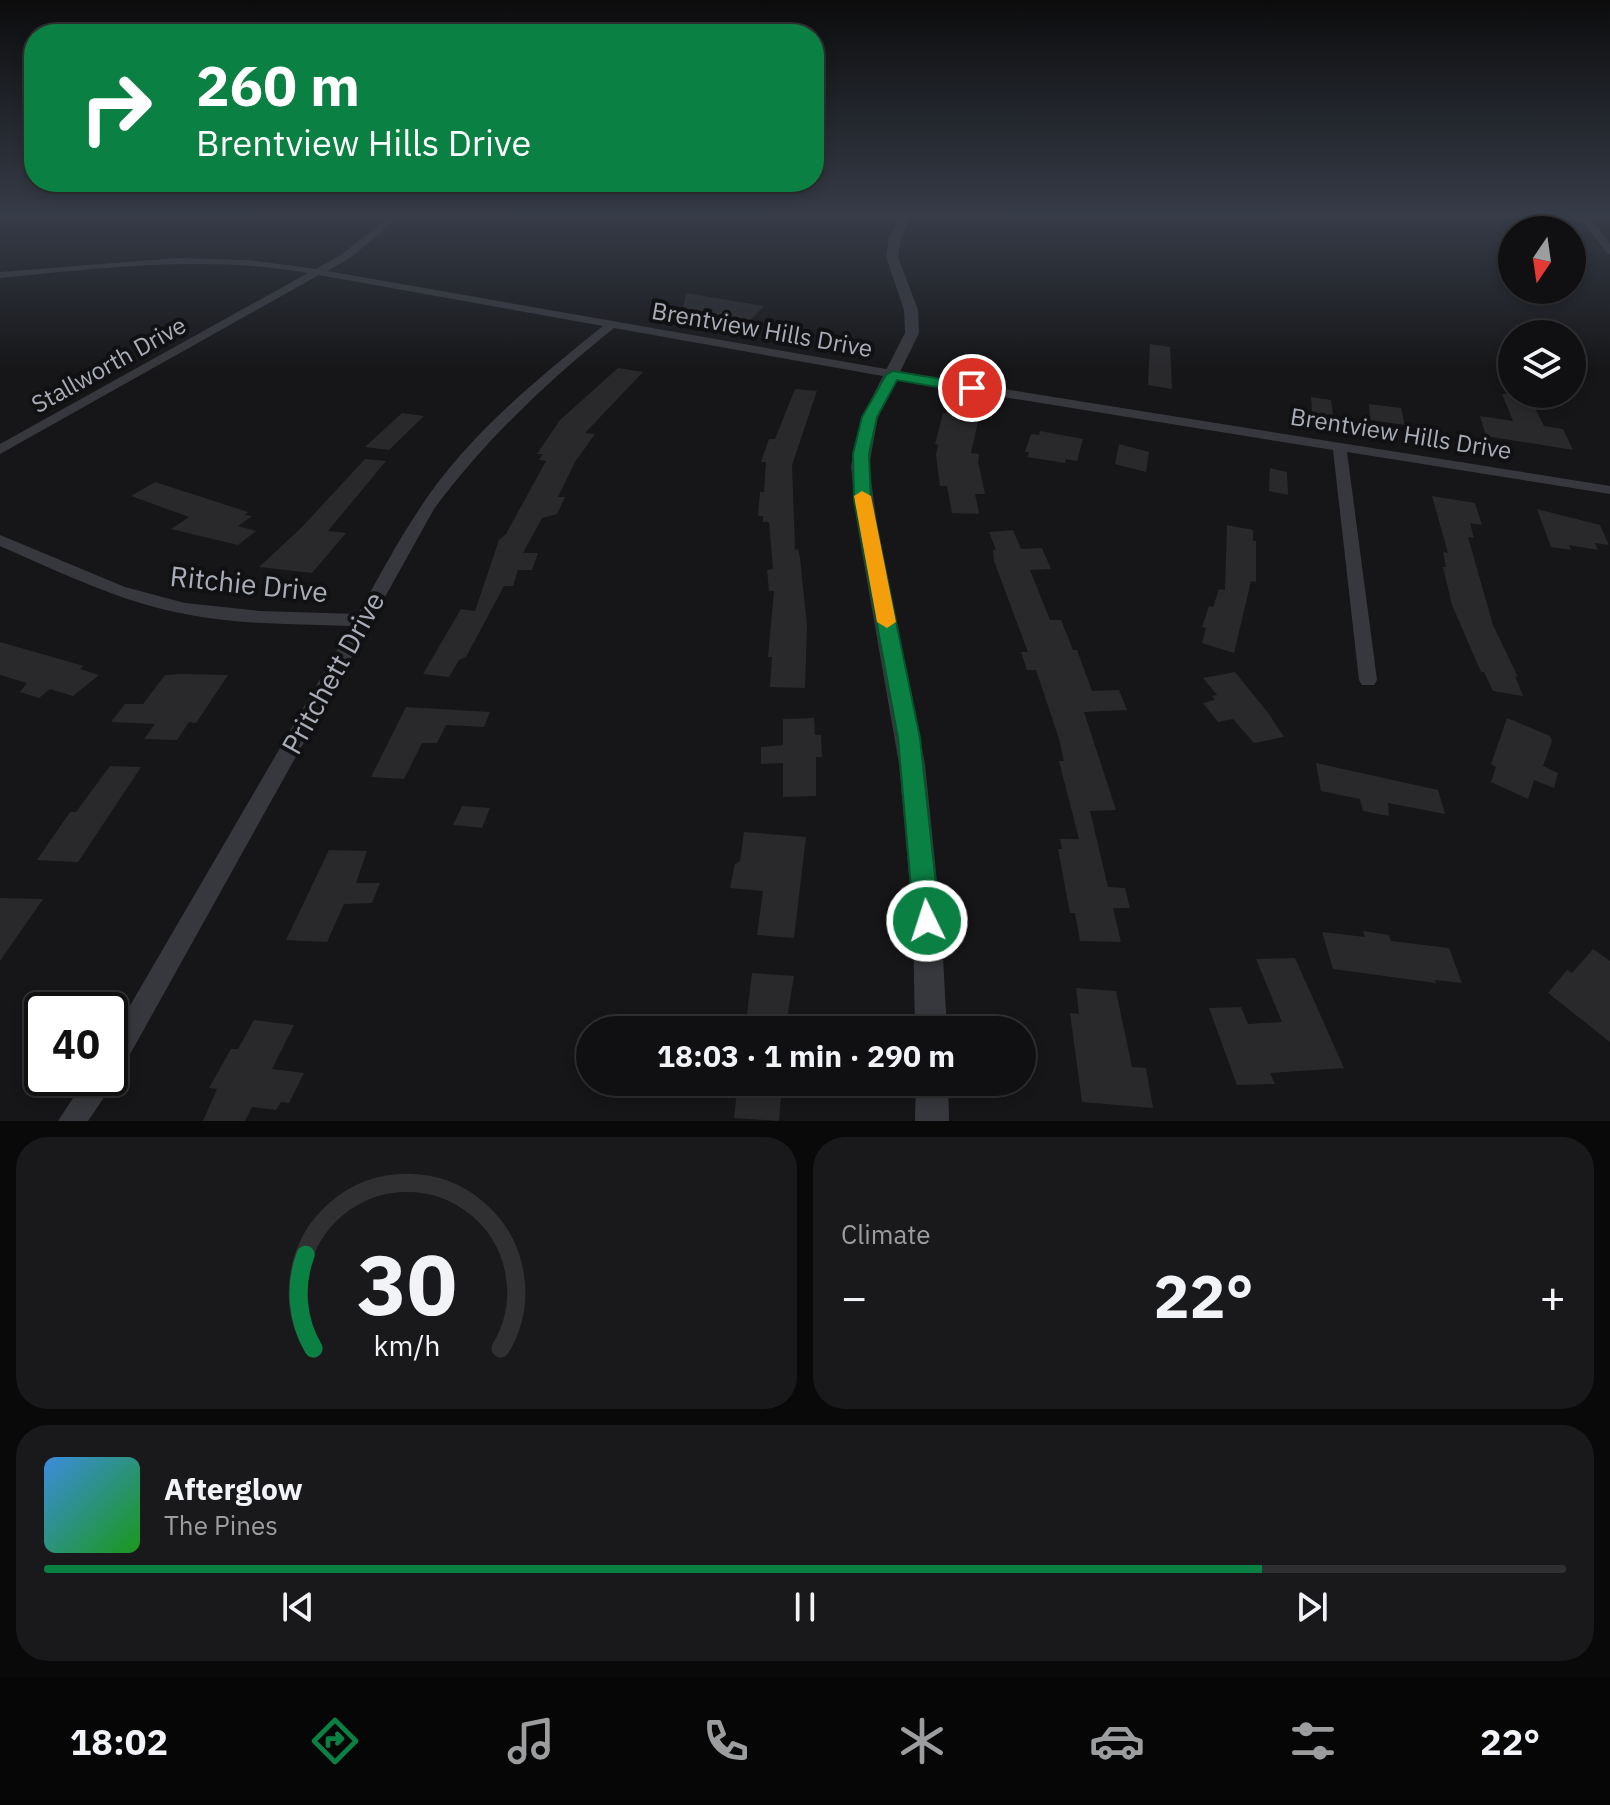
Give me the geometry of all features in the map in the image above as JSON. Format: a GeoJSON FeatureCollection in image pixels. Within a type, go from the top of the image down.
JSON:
{"type":"FeatureCollection","features":[{"type":"Feature","properties":{"kind":"street","name":"Brentview Hills Drive"},"geometry":{"type":"LineString","coordinates":[[0,275],[111,266]]}},
{"type":"Feature","properties":{"kind":"street","name":"Brentview Hills Drive"},"geometry":{"type":"LineString","coordinates":[[278,266],[893,375],[1610,490]]}},
{"type":"Feature","properties":{"kind":"street","name":"Stallworth Drive"},"geometry":{"type":"LineString","coordinates":[[0,450],[329,266]]}},
{"type":"Feature","properties":{"kind":"street"},"geometry":{"type":"LineString","coordinates":[[895,266],[911,310],[912,327],[908,346],[866,427],[861,454],[861,488],[912,764],[927,921],[930,1016]]}},
{"type":"Feature","properties":{"kind":"street","name":"Pritchett Drive"},"geometry":{"type":"LineString","coordinates":[[128,1034],[224,870],[419,521],[463,461],[517,403],[611,325]]}},
{"type":"Feature","properties":{"kind":"street"},"geometry":{"type":"LineString","coordinates":[[1339,446],[1368,680]]}},
{"type":"Feature","properties":{"kind":"street","name":"Ritchie Drive"},"geometry":{"type":"LineString","coordinates":[[0,540],[119,591],[162,604],[241,616],[361,620]]}},
{"type":"Feature","properties":{"kind":"street"},"geometry":{"type":"LineString","coordinates":[[72,1121],[89,1096]]}},
{"type":"Feature","properties":{"kind":"street"},"geometry":{"type":"LineString","coordinates":[[932,1096],[932,1121]]}},
{"type":"Feature","properties":{"kind":"building"},"geometry":{"type":"Polygon","coordinates":[[[686,293],[764,306],[750,320],[683,308],[686,293]]]}},
{"type":"Feature","properties":{"kind":"building"},"geometry":{"type":"Polygon","coordinates":[[[1150,344],[1170,347],[1172,389],[1148,385],[1150,344]]]}},
{"type":"Feature","properties":{"kind":"building"},"geometry":{"type":"Polygon","coordinates":[[[618,368],[643,372],[585,433],[595,434],[575,462],[558,497],[565,497],[557,514],[542,518],[523,553],[538,553],[532,570],[518,570],[513,586],[504,586],[466,657],[459,660],[449,677],[423,674],[461,609],[475,611],[499,540],[506,534],[546,461],[539,460],[543,454],[537,454],[560,420],[618,368]]]}},
{"type":"Feature","properties":{"kind":"building"},"geometry":{"type":"Polygon","coordinates":[[[795,389],[817,391],[792,465],[795,550],[798,549],[800,558],[807,626],[805,688],[770,687],[772,657],[768,657],[774,591],[769,591],[767,570],[773,569],[769,522],[763,522],[763,516],[758,516],[760,492],[764,492],[766,462],[761,462],[769,439],[775,439],[795,389]]]}},
{"type":"Feature","properties":{"kind":"building"},"geometry":{"type":"Polygon","coordinates":[[[1311,397],[1331,400],[1333,416],[1312,413],[1311,397]]]}},
{"type":"Feature","properties":{"kind":"building"},"geometry":{"type":"Polygon","coordinates":[[[1369,404],[1401,408],[1405,425],[1370,420],[1369,404]]]}},
{"type":"Feature","properties":{"kind":"building"},"geometry":{"type":"Polygon","coordinates":[[[1508,408],[1535,408],[1544,426],[1563,429],[1573,450],[1486,436],[1480,416],[1513,421],[1508,408]]]}},
{"type":"Feature","properties":{"kind":"building"},"geometry":{"type":"Polygon","coordinates":[[[947,409],[980,413],[971,453],[979,454],[985,494],[975,494],[979,514],[952,513],[947,486],[940,486],[936,455],[938,445],[935,444],[943,413],[947,409]]]}},
{"type":"Feature","properties":{"kind":"building"},"geometry":{"type":"Polygon","coordinates":[[[402,413],[424,416],[389,450],[365,447],[402,413]]]}},
{"type":"Feature","properties":{"kind":"building"},"geometry":{"type":"Polygon","coordinates":[[[1040,431],[1083,439],[1077,461],[1066,459],[1065,463],[1027,457],[1029,452],[1025,452],[1031,434],[1039,435],[1040,431]]]}},
{"type":"Feature","properties":{"kind":"building"},"geometry":{"type":"Polygon","coordinates":[[[1119,444],[1149,452],[1146,472],[1115,464],[1119,444]]]}},
{"type":"Feature","properties":{"kind":"building"},"geometry":{"type":"Polygon","coordinates":[[[365,459],[386,461],[328,531],[346,533],[312,573],[259,567],[301,528],[365,459]]]}},
{"type":"Feature","properties":{"kind":"building"},"geometry":{"type":"Polygon","coordinates":[[[1270,468],[1287,472],[1288,495],[1269,491],[1270,468]]]}},
{"type":"Feature","properties":{"kind":"building"},"geometry":{"type":"Polygon","coordinates":[[[155,482],[248,512],[245,515],[252,516],[238,526],[256,531],[238,545],[171,529],[189,517],[131,496],[155,482]]]}},
{"type":"Feature","properties":{"kind":"building"},"geometry":{"type":"Polygon","coordinates":[[[1432,496],[1475,503],[1482,525],[1470,523],[1474,538],[1468,537],[1493,625],[1518,677],[1515,676],[1523,696],[1493,691],[1484,672],[1481,672],[1452,605],[1443,567],[1446,567],[1443,552],[1448,553],[1432,496]]]}},
{"type":"Feature","properties":{"kind":"building"},"geometry":{"type":"Polygon","coordinates":[[[1537,509],[1600,525],[1609,545],[1595,543],[1598,550],[1569,545],[1571,550],[1551,547],[1537,509]]]}},
{"type":"Feature","properties":{"kind":"building"},"geometry":{"type":"Polygon","coordinates":[[[1227,525],[1253,530],[1253,541],[1256,541],[1256,582],[1251,581],[1234,653],[1202,643],[1206,628],[1202,627],[1209,606],[1213,607],[1219,589],[1225,590],[1227,525]]]}},
{"type":"Feature","properties":{"kind":"building"},"geometry":{"type":"Polygon","coordinates":[[[1013,530],[1021,549],[1042,548],[1051,569],[1030,570],[1050,620],[1061,620],[1073,650],[1077,650],[1092,691],[1119,690],[1127,710],[1084,712],[1116,810],[1090,811],[1108,887],[1125,888],[1130,908],[1113,908],[1121,942],[1080,941],[1075,913],[1070,913],[1058,849],[1062,849],[1060,839],[1079,839],[1059,761],[1064,761],[1036,670],[1027,670],[1021,652],[1028,652],[994,561],[993,550],[996,550],[989,532],[1013,530]]]}},
{"type":"Feature","properties":{"kind":"building"},"geometry":{"type":"Polygon","coordinates":[[[0,642],[84,666],[80,669],[99,675],[73,696],[50,689],[39,698],[20,692],[27,683],[0,675],[0,642]]]}},
{"type":"Feature","properties":{"kind":"building"},"geometry":{"type":"Polygon","coordinates":[[[1235,672],[1284,737],[1254,743],[1233,719],[1218,722],[1203,703],[1215,700],[1212,696],[1217,695],[1203,678],[1235,672]]]}},
{"type":"Feature","properties":{"kind":"building"},"geometry":{"type":"Polygon","coordinates":[[[165,675],[228,675],[196,723],[189,722],[177,740],[144,739],[155,724],[111,722],[125,704],[143,704],[165,675]]]}},
{"type":"Feature","properties":{"kind":"building"},"geometry":{"type":"Polygon","coordinates":[[[406,707],[490,712],[484,727],[446,725],[437,743],[422,743],[404,779],[371,777],[406,707]]]}},
{"type":"Feature","properties":{"kind":"building"},"geometry":{"type":"Polygon","coordinates":[[[814,718],[815,735],[821,735],[822,757],[816,757],[816,796],[783,797],[783,763],[761,764],[761,747],[783,745],[783,719],[814,718]]]}},
{"type":"Feature","properties":{"kind":"building"},"geometry":{"type":"Polygon","coordinates":[[[1507,718],[1550,736],[1552,741],[1543,766],[1558,773],[1554,788],[1534,780],[1528,799],[1491,782],[1496,767],[1491,764],[1507,718]]]}},
{"type":"Feature","properties":{"kind":"building"},"geometry":{"type":"Polygon","coordinates":[[[1316,763],[1438,790],[1445,814],[1388,803],[1389,816],[1363,811],[1360,799],[1321,791],[1316,763]]]}},
{"type":"Feature","properties":{"kind":"building"},"geometry":{"type":"Polygon","coordinates":[[[110,766],[141,767],[78,862],[37,860],[70,812],[76,812],[110,766]]]}},
{"type":"Feature","properties":{"kind":"building"},"geometry":{"type":"Polygon","coordinates":[[[462,806],[490,808],[482,828],[453,825],[462,806]]]}},
{"type":"Feature","properties":{"kind":"building"},"geometry":{"type":"Polygon","coordinates":[[[744,832],[806,837],[794,938],[757,935],[763,891],[730,888],[735,864],[740,861],[744,832]]]}},
{"type":"Feature","properties":{"kind":"building"},"geometry":{"type":"Polygon","coordinates":[[[329,850],[367,851],[356,883],[380,883],[372,903],[344,904],[327,942],[286,940],[329,850]]]}},
{"type":"Feature","properties":{"kind":"building"},"geometry":{"type":"Polygon","coordinates":[[[0,898],[43,899],[0,961],[0,898]]]}},
{"type":"Feature","properties":{"kind":"building"},"geometry":{"type":"Polygon","coordinates":[[[1363,931],[1389,935],[1391,941],[1449,948],[1462,983],[1435,980],[1436,983],[1333,969],[1322,932],[1365,937],[1363,931]]]}},
{"type":"Feature","properties":{"kind":"building"},"geometry":{"type":"Polygon","coordinates":[[[1593,949],[1610,961],[1610,1042],[1548,993],[1567,970],[1572,973],[1593,949]]]}},
{"type":"Feature","properties":{"kind":"building"},"geometry":{"type":"Polygon","coordinates":[[[1295,958],[1344,1068],[1270,1073],[1275,1084],[1237,1085],[1209,1008],[1241,1007],[1248,1024],[1282,1022],[1256,959],[1295,958]]]}},
{"type":"Feature","properties":{"kind":"building"},"geometry":{"type":"Polygon","coordinates":[[[752,973],[794,976],[787,1016],[747,1016],[752,973]]]}},
{"type":"Feature","properties":{"kind":"building"},"geometry":{"type":"Polygon","coordinates":[[[1076,988],[1116,991],[1132,1067],[1146,1068],[1153,1108],[1082,1102],[1070,1013],[1079,1014],[1076,988]]]}},
{"type":"Feature","properties":{"kind":"building"},"geometry":{"type":"Polygon","coordinates":[[[254,1020],[294,1025],[272,1069],[304,1073],[289,1103],[281,1102],[276,1110],[252,1107],[245,1121],[203,1121],[217,1089],[209,1088],[231,1049],[238,1049],[254,1020]]]}},
{"type":"Feature","properties":{"kind":"building"},"geometry":{"type":"Polygon","coordinates":[[[736,1096],[781,1096],[779,1121],[734,1118],[736,1096]]]}},
{"type":"Feature","properties":{"kind":"slow traffic"},"geometry":{"type":"LineString","coordinates":[[862,496],[887,622]]}},
{"type":"Feature","properties":{"kind":"route"},"geometry":{"type":"LineString","coordinates":[[927,921],[909,738],[869,537],[863,500],[861,454],[870,417],[893,375],[972,388]]}}]}
